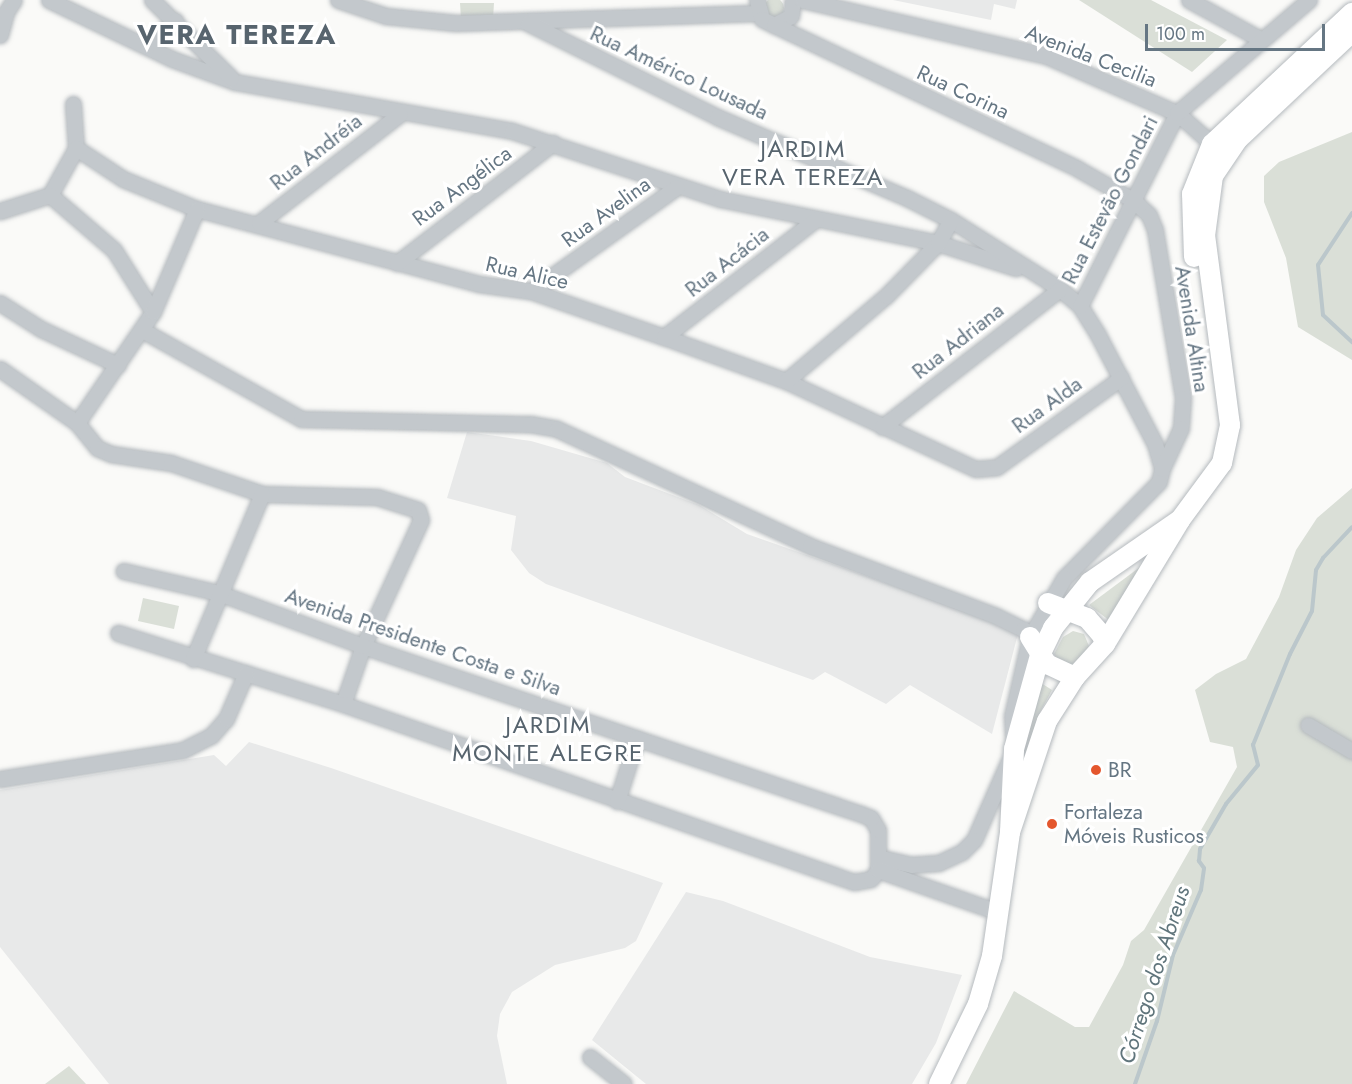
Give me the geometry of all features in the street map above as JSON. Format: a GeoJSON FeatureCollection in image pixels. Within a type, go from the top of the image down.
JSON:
{"type":"FeatureCollection","features":[{"type":"Feature","properties":{"kind":"main road"},"geometry":{"type":"LineString","coordinates":[[1217,340],[1202,297],[1190,219],[1198,170],[1212,144],[1352,13]]}},
{"type":"Feature","properties":{"kind":"main road"},"geometry":{"type":"LineString","coordinates":[[1010,832],[1047,721],[1076,677],[1105,644],[1180,520],[1222,463],[1229,437],[1226,385],[1217,340],[1205,236],[1213,176],[1238,139],[1352,32]]}},
{"type":"Feature","properties":{"kind":"main road"},"geometry":{"type":"LineString","coordinates":[[939,1084],[978,1004],[992,956],[1010,832],[1014,749],[1040,655],[1068,609],[1107,569],[1180,520]]}},
{"type":"Feature","properties":{"kind":"main road"},"geometry":{"type":"LineString","coordinates":[[1048,603],[1068,609],[1095,625],[1105,644]]}},
{"type":"Feature","properties":{"kind":"main road"},"geometry":{"type":"LineString","coordinates":[[1030,637],[1040,655],[1055,670],[1076,677]]}},
{"type":"Feature","properties":{"kind":"street"},"geometry":{"type":"LineString","coordinates":[[0,35],[6,12],[14,0]]}},
{"type":"Feature","properties":{"kind":"street"},"geometry":{"type":"LineString","coordinates":[[49,0],[147,46],[235,82],[400,114],[489,127],[553,143],[677,187],[816,219],[938,243],[1036,274],[1060,289],[1080,306],[1155,444],[1162,469]]}},
{"type":"Feature","properties":{"kind":"street"},"geometry":{"type":"LineString","coordinates":[[152,0],[176,21],[235,82]]}},
{"type":"Feature","properties":{"kind":"street"},"geometry":{"type":"LineString","coordinates":[[338,0],[386,16],[456,23],[528,23],[757,7]]}},
{"type":"Feature","properties":{"kind":"street"},"geometry":{"type":"LineString","coordinates":[[774,25],[791,16],[793,0]]}},
{"type":"Feature","properties":{"kind":"street","name":"Avenida Cecilia"},"geometry":{"type":"LineString","coordinates":[[803,0],[1044,55],[1177,113],[1212,144]]}},
{"type":"Feature","properties":{"kind":"street"},"geometry":{"type":"LineString","coordinates":[[1189,0],[1262,40]]}},
{"type":"Feature","properties":{"kind":"street"},"geometry":{"type":"LineString","coordinates":[[1177,113],[1309,0]]}},
{"type":"Feature","properties":{"kind":"street","name":"Rua Corina"},"geometry":{"type":"LineString","coordinates":[[757,7],[774,25],[827,53],[1078,169],[1133,200]]}},
{"type":"Feature","properties":{"kind":"street"},"geometry":{"type":"LineString","coordinates":[[147,46],[176,21]]}},
{"type":"Feature","properties":{"kind":"street","name":"Rua Américo Lousada"},"geometry":{"type":"LineString","coordinates":[[528,23],[717,117],[951,220],[1036,274]]}},
{"type":"Feature","properties":{"kind":"street"},"geometry":{"type":"LineString","coordinates":[[0,211],[50,195],[76,147],[73,104]]}},
{"type":"Feature","properties":{"kind":"street","name":"Rua Estevão Gondari"},"geometry":{"type":"LineString","coordinates":[[1080,306],[1177,113]]}},
{"type":"Feature","properties":{"kind":"street","name":"Rua Andréia"},"geometry":{"type":"LineString","coordinates":[[259,223],[400,114]]}},
{"type":"Feature","properties":{"kind":"street","name":"Rua Angélica"},"geometry":{"type":"LineString","coordinates":[[397,262],[553,143]]}},
{"type":"Feature","properties":{"kind":"street","name":"Rua Alice"},"geometry":{"type":"LineString","coordinates":[[76,147],[123,179],[197,209],[259,223],[479,284],[531,291],[786,381],[976,469],[997,467]]}},
{"type":"Feature","properties":{"kind":"street","name":"Rua Avelina"},"geometry":{"type":"LineString","coordinates":[[531,291],[677,187]]}},
{"type":"Feature","properties":{"kind":"street"},"geometry":{"type":"LineString","coordinates":[[50,195],[114,250],[153,312]]}},
{"type":"Feature","properties":{"kind":"street","name":"Avenida Altina"},"geometry":{"type":"LineString","coordinates":[[1014,749],[1012,716],[1030,637],[1048,603],[1076,565],[1152,492],[1181,428],[1183,398],[1155,230],[1149,215],[1133,200]]}},
{"type":"Feature","properties":{"kind":"street"},"geometry":{"type":"LineString","coordinates":[[77,423],[153,312],[197,209]]}},
{"type":"Feature","properties":{"kind":"street","name":"Rua Acácia"},"geometry":{"type":"LineString","coordinates":[[664,337],[816,219]]}},
{"type":"Feature","properties":{"kind":"street"},"geometry":{"type":"LineString","coordinates":[[786,381],[886,296],[938,243],[951,220]]}},
{"type":"Feature","properties":{"kind":"street","name":"Rua Adriana"},"geometry":{"type":"LineString","coordinates":[[882,427],[1060,289]]}},
{"type":"Feature","properties":{"kind":"street"},"geometry":{"type":"LineString","coordinates":[[0,303],[41,329],[118,365]]}},
{"type":"Feature","properties":{"kind":"street"},"geometry":{"type":"LineString","coordinates":[[142,330],[301,419],[530,424],[557,429],[810,546],[996,616],[1023,629],[1030,637]]}},
{"type":"Feature","properties":{"kind":"street"},"geometry":{"type":"LineString","coordinates":[[0,369],[77,423],[97,448],[111,454],[171,463],[262,494],[377,497],[410,504],[420,514],[421,520],[363,646],[343,704]]}},
{"type":"Feature","properties":{"kind":"street","name":"Rua Alda"},"geometry":{"type":"LineString","coordinates":[[997,467],[1121,378]]}},
{"type":"Feature","properties":{"kind":"street"},"geometry":{"type":"LineString","coordinates":[[193,659],[262,494]]}},
{"type":"Feature","properties":{"kind":"street","name":"Avenida Presidente Costa e Silva"},"geometry":{"type":"LineString","coordinates":[[124,571],[219,593],[363,646],[861,814],[871,818],[878,830],[879,864]]}},
{"type":"Feature","properties":{"kind":"street"},"geometry":{"type":"LineString","coordinates":[[118,633],[193,659],[246,673],[343,704],[854,882],[871,879],[879,864]]}},
{"type":"Feature","properties":{"kind":"street"},"geometry":{"type":"LineString","coordinates":[[0,779],[183,750],[211,736],[226,718],[246,673]]}},
{"type":"Feature","properties":{"kind":"street"},"geometry":{"type":"LineString","coordinates":[[1308,725],[1352,751]]}},
{"type":"Feature","properties":{"kind":"street"},"geometry":{"type":"LineString","coordinates":[[617,801],[637,738]]}},
{"type":"Feature","properties":{"kind":"street"},"geometry":{"type":"LineString","coordinates":[[879,864],[938,863],[962,852],[974,840],[1014,749]]}},
{"type":"Feature","properties":{"kind":"street"},"geometry":{"type":"LineString","coordinates":[[879,864],[998,912]]}},
{"type":"Feature","properties":{"kind":"street"},"geometry":{"type":"LineString","coordinates":[[590,1058],[624,1084]]}},
{"type":"Feature","properties":{"kind":"shaded area"},"geometry":{"type":"Polygon","coordinates":[[[774,-2],[781,1],[784,8],[781,15],[774,18],[767,15],[764,8],[767,1],[774,-2]]]}},
{"type":"Feature","properties":{"kind":"shaded area"},"geometry":{"type":"Polygon","coordinates":[[[893,0],[1017,0],[1015,9],[994,4],[991,20],[893,0]]]}},
{"type":"Feature","properties":{"kind":"shaded area"},"geometry":{"type":"Polygon","coordinates":[[[1079,0],[1151,0],[1227,40],[1192,72],[1079,0]]]}},
{"type":"Feature","properties":{"kind":"shaded area"},"geometry":{"type":"Polygon","coordinates":[[[460,3],[494,3],[493,19],[461,19],[460,3]]]}},
{"type":"Feature","properties":{"kind":"shaded area"},"geometry":{"type":"Polygon","coordinates":[[[1352,132],[1352,360],[1298,327],[1286,258],[1264,202],[1264,176],[1279,162],[1352,132]]]}},
{"type":"Feature","properties":{"kind":"shaded area"},"geometry":{"type":"Polygon","coordinates":[[[467,432],[531,441],[607,463],[625,477],[699,505],[747,534],[1019,630],[992,734],[910,685],[886,704],[825,672],[813,680],[546,584],[529,573],[511,550],[516,516],[447,498],[467,432]]]}},
{"type":"Feature","properties":{"kind":"shaded area"},"geometry":{"type":"Polygon","coordinates":[[[1352,488],[1352,1084],[966,1084],[1014,991],[1075,1027],[1089,1027],[1123,965],[1131,941],[1144,930],[1237,767],[1233,747],[1210,742],[1195,690],[1216,674],[1246,659],[1279,597],[1296,550],[1317,518],[1352,488]]]}},
{"type":"Feature","properties":{"kind":"shaded area"},"geometry":{"type":"Polygon","coordinates":[[[1144,564],[1110,621],[1089,605],[1144,564]]]}},
{"type":"Feature","properties":{"kind":"shaded area"},"geometry":{"type":"Polygon","coordinates":[[[143,598],[179,606],[174,629],[138,621],[143,598]]]}},
{"type":"Feature","properties":{"kind":"shaded area"},"geometry":{"type":"Polygon","coordinates":[[[1073,631],[1084,634],[1089,646],[1086,653],[1071,665],[1058,662],[1054,654],[1063,637],[1073,631]]]}},
{"type":"Feature","properties":{"kind":"shaded area"},"geometry":{"type":"Polygon","coordinates":[[[1038,681],[1052,690],[1039,714],[1018,783],[1038,681]]]}},
{"type":"Feature","properties":{"kind":"shaded area"},"geometry":{"type":"Polygon","coordinates":[[[249,742],[331,768],[663,883],[636,941],[625,948],[555,965],[512,992],[500,1014],[497,1036],[507,1084],[109,1084],[0,947],[0,790],[214,755],[226,766],[249,742]]]}},
{"type":"Feature","properties":{"kind":"shaded area"},"geometry":{"type":"Polygon","coordinates":[[[686,892],[723,901],[870,957],[962,975],[936,1043],[912,1084],[646,1084],[592,1040],[686,892]]]}},
{"type":"Feature","properties":{"kind":"shaded area"},"geometry":{"type":"Polygon","coordinates":[[[69,1066],[86,1084],[45,1084],[69,1066]]]}},
{"type":"Feature","properties":{"kind":"waterway","name":"Córrego dos Abreus"},"geometry":{"type":"LineString","coordinates":[[1352,213],[1318,265],[1323,315],[1352,342]]}},
{"type":"Feature","properties":{"kind":"waterway","name":"Córrego dos Abreus"},"geometry":{"type":"LineString","coordinates":[[1135,1084],[1157,1021],[1173,955],[1201,890],[1204,868],[1199,861],[1200,849],[1226,804],[1258,765],[1253,745],[1290,654],[1312,611],[1316,570],[1323,558],[1352,527]]}},
{"type":"Feature","properties":{"kind":"place","name":"BR"},"geometry":{"type":"Point","coordinates":[1096,770]}},
{"type":"Feature","properties":{"kind":"place","name":"Fortaleza Móveis Rusticos"},"geometry":{"type":"Point","coordinates":[1052,824]}},
{"type":"Feature","properties":{"kind":"district","name":"VERA TEREZA"},"geometry":{"type":"Point","coordinates":[237,35]}},
{"type":"Feature","properties":{"kind":"district","name":"JARDIM VERA TEREZA"},"geometry":{"type":"Point","coordinates":[803,163]}},
{"type":"Feature","properties":{"kind":"district","name":"JARDIM MONTE ALEGRE"},"geometry":{"type":"Point","coordinates":[548,739]}}]}
